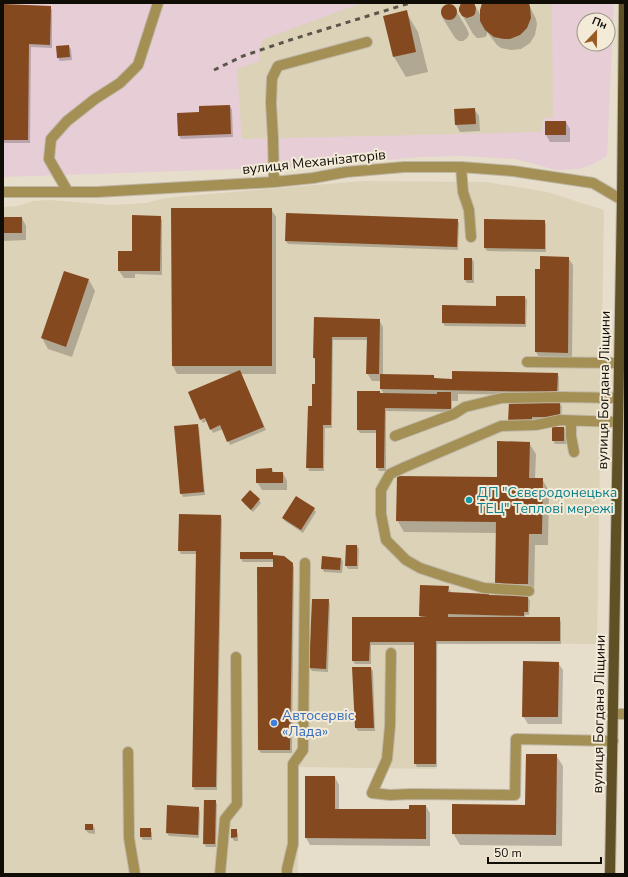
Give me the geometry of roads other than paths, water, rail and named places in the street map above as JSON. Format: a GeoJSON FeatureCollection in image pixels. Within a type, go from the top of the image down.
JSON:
{"type":"FeatureCollection","features":[{"type":"Feature","properties":{"kind":"main road","name":"вулиця Богдана Ліщини"},"geometry":{"type":"LineString","coordinates":[[610,874],[618,422],[620,393],[619,363],[623,200],[624,3]]}},
{"type":"Feature","properties":{"kind":"street"},"geometry":{"type":"LineString","coordinates":[[68,192],[49,159],[51,139],[67,121],[120,83],[138,65],[158,3]]}},
{"type":"Feature","properties":{"kind":"street"},"geometry":{"type":"LineString","coordinates":[[274,182],[271,103],[272,78],[278,66],[367,42]]}},
{"type":"Feature","properties":{"kind":"street","name":"вулиця Механізаторів"},"geometry":{"type":"LineString","coordinates":[[3,192],[97,192],[274,182],[313,178],[346,172],[404,167],[461,167],[513,171],[593,183],[623,200]]}},
{"type":"Feature","properties":{"kind":"street"},"geometry":{"type":"LineString","coordinates":[[461,167],[463,192],[469,210],[471,237]]}},
{"type":"Feature","properties":{"kind":"street"},"geometry":{"type":"LineString","coordinates":[[527,362],[619,363]]}},
{"type":"Feature","properties":{"kind":"street"},"geometry":{"type":"LineString","coordinates":[[394,436],[454,414],[465,407],[502,398],[560,397],[620,393]]}},
{"type":"Feature","properties":{"kind":"street"},"geometry":{"type":"LineString","coordinates":[[529,591],[484,588],[420,568],[406,560],[386,540],[382,514],[381,490],[390,474],[404,466],[502,426],[536,425],[560,420],[618,422]]}},
{"type":"Feature","properties":{"kind":"street"},"geometry":{"type":"LineString","coordinates":[[570,421],[574,452]]}},
{"type":"Feature","properties":{"kind":"street"},"geometry":{"type":"LineString","coordinates":[[287,874],[293,844],[293,764],[303,750],[305,563]]}},
{"type":"Feature","properties":{"kind":"street"},"geometry":{"type":"LineString","coordinates":[[391,654],[390,726],[387,759],[372,793],[515,795],[516,739],[612,740]]}},
{"type":"Feature","properties":{"kind":"street"},"geometry":{"type":"LineString","coordinates":[[220,874],[225,820],[237,804],[236,657]]}},
{"type":"Feature","properties":{"kind":"street"},"geometry":{"type":"LineString","coordinates":[[613,714],[625,714]]}},
{"type":"Feature","properties":{"kind":"street"},"geometry":{"type":"LineString","coordinates":[[128,752],[129,838],[135,874]]}},
{"type":"Feature","properties":{"kind":"railway"},"geometry":{"type":"LineString","coordinates":[[214,70],[243,56],[410,3]]}},
{"type":"Feature","properties":{"kind":"place","name":"ДП \"Сєвєродонецька ТЕЦ\" Теплові мережі"},"geometry":{"type":"Point","coordinates":[469,500]}},
{"type":"Feature","properties":{"kind":"place","name":"Автосервіс «Лада»"},"geometry":{"type":"Point","coordinates":[274,723]}}]}
